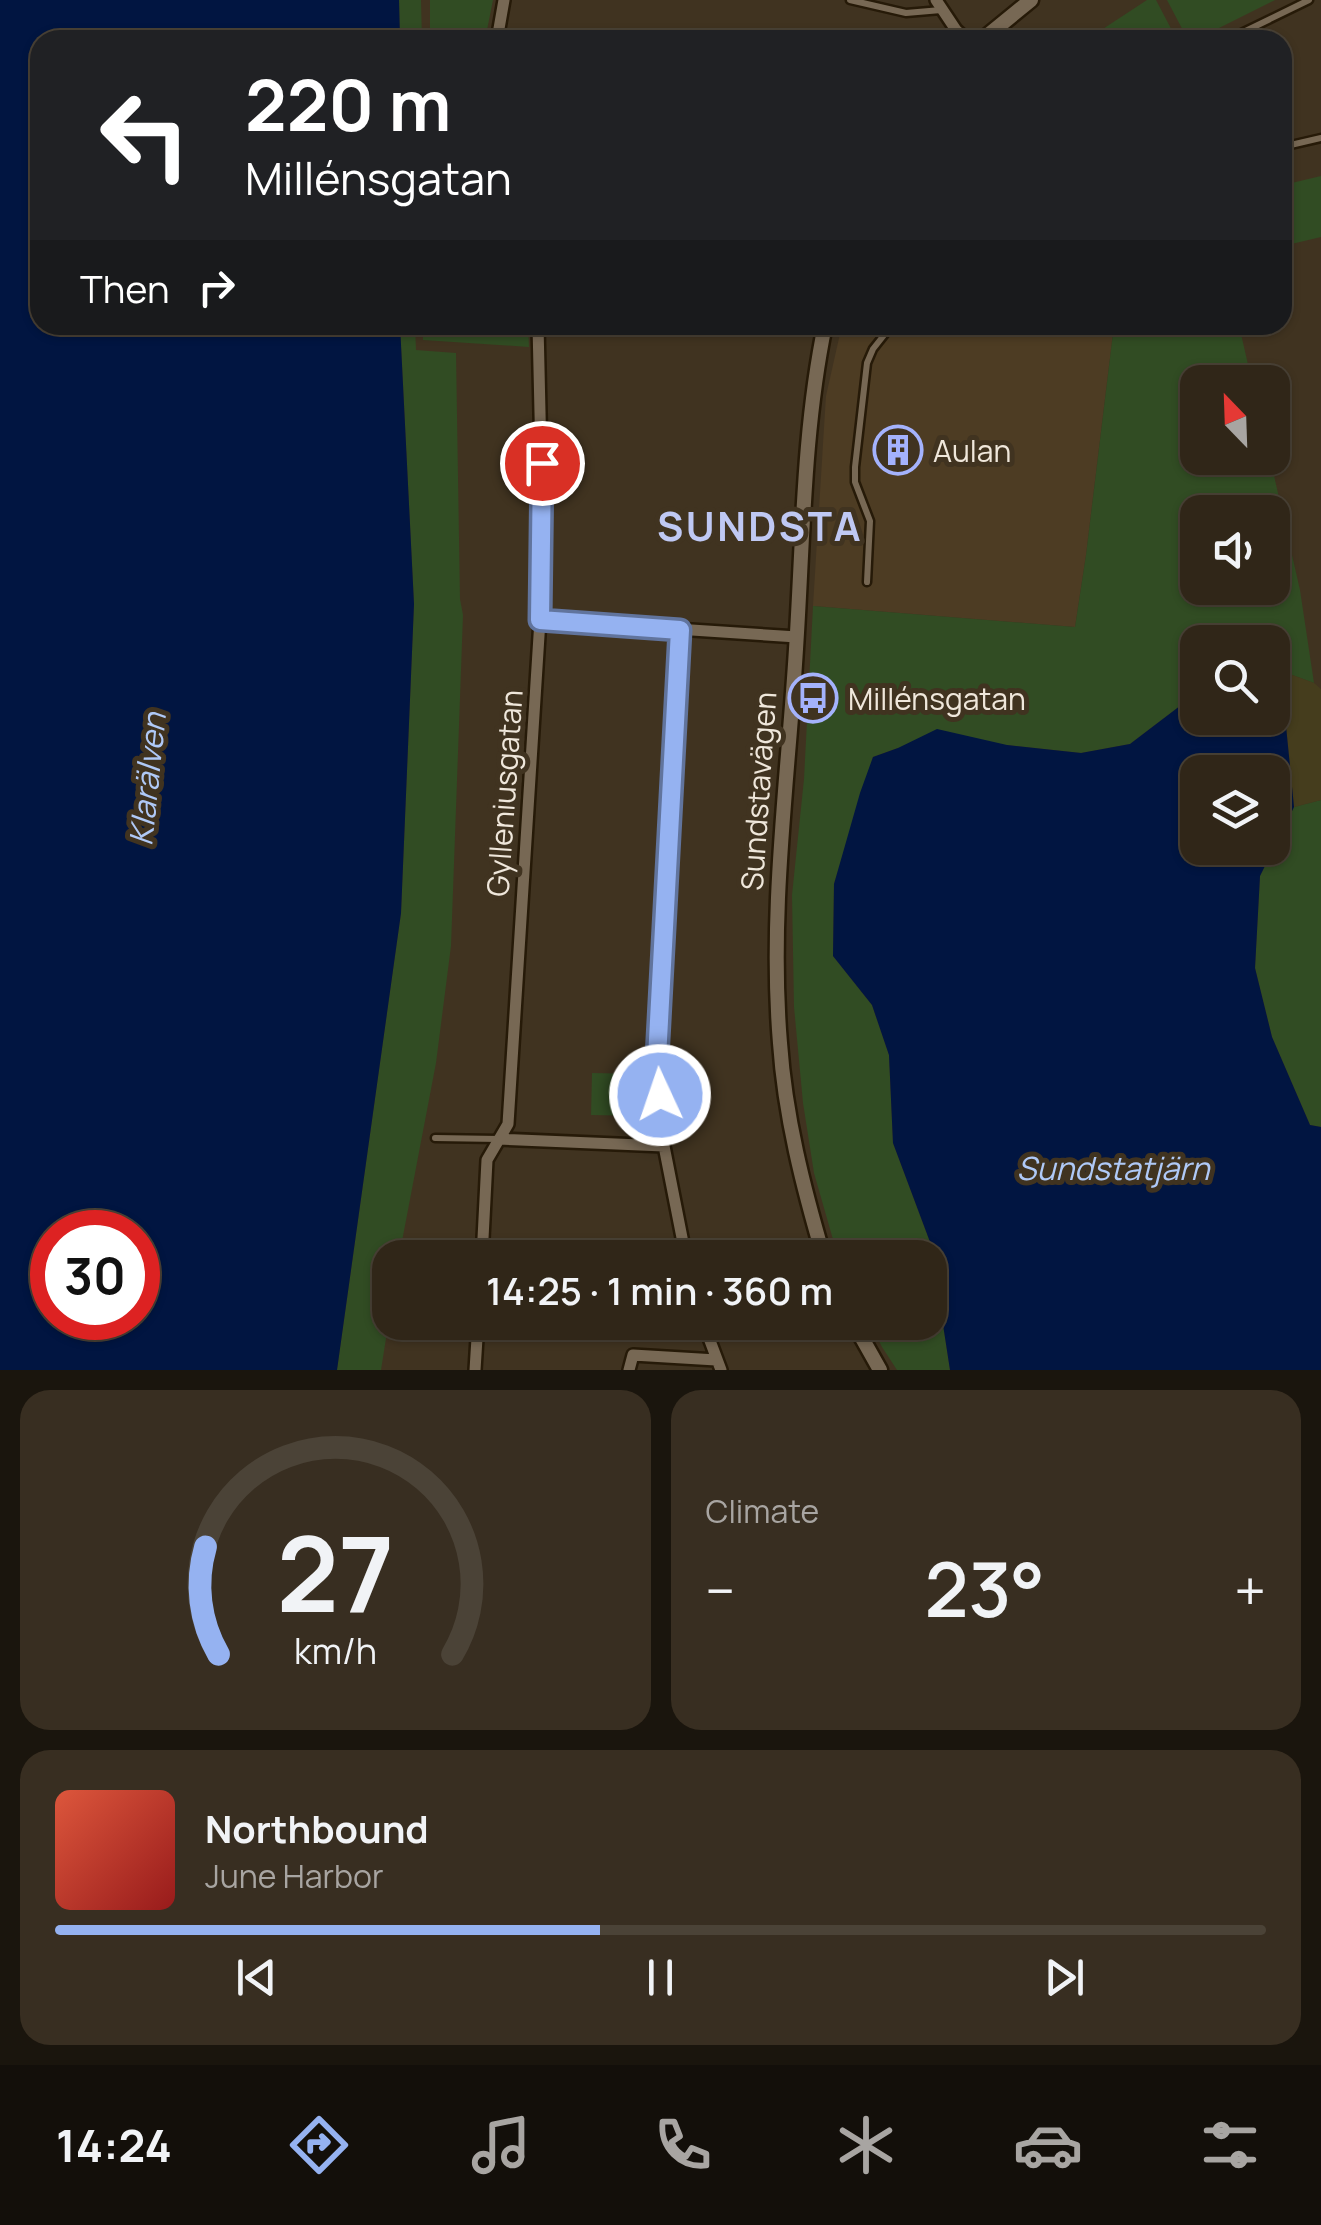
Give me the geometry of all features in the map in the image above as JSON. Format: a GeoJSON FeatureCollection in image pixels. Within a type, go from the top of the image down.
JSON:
{"type":"FeatureCollection","features":[{"type":"Feature","properties":{"kind":"street"},"geometry":{"type":"LineString","coordinates":[[499,30],[504,0]]}},
{"type":"Feature","properties":{"kind":"street"},"geometry":{"type":"LineString","coordinates":[[994,30],[1031,0]]}},
{"type":"Feature","properties":{"kind":"street"},"geometry":{"type":"LineString","coordinates":[[939,5],[958,30]]}},
{"type":"Feature","properties":{"kind":"street","name":"Gylleniusgatan"},"geometry":{"type":"LineString","coordinates":[[483,1240],[488,1160],[508,1124],[540,620],[538,335]]}},
{"type":"Feature","properties":{"kind":"street","name":"Sundstavägen"},"geometry":{"type":"LineString","coordinates":[[819,1240],[791,1132],[776,980],[780,855],[810,434],[822,335]]}},
{"type":"Feature","properties":{"kind":"street"},"geometry":{"type":"LineString","coordinates":[[540,620],[797,637]]}},
{"type":"Feature","properties":{"kind":"street"},"geometry":{"type":"LineString","coordinates":[[680,630],[657,1058],[664,1146],[682,1240]]}},
{"type":"Feature","properties":{"kind":"street"},"geometry":{"type":"LineString","coordinates":[[499,1139],[664,1146]]}},
{"type":"Feature","properties":{"kind":"street"},"geometry":{"type":"LineString","coordinates":[[475,1370],[477,1340]]}},
{"type":"Feature","properties":{"kind":"street"},"geometry":{"type":"LineString","coordinates":[[630,1370],[633,1355],[719,1365],[710,1340]]}},
{"type":"Feature","properties":{"kind":"street"},"geometry":{"type":"LineString","coordinates":[[862,1340],[880,1370]]}},
{"type":"Feature","properties":{"kind":"lane"},"geometry":{"type":"LineString","coordinates":[[850,0],[906,13],[939,5]]}},
{"type":"Feature","properties":{"kind":"lane"},"geometry":{"type":"LineString","coordinates":[[1247,30],[1308,0]]}},
{"type":"Feature","properties":{"kind":"lane"},"geometry":{"type":"LineString","coordinates":[[1292,145],[1321,138]]}},
{"type":"Feature","properties":{"kind":"lane"},"geometry":{"type":"LineString","coordinates":[[867,582],[870,521],[855,482],[854,467],[868,363],[884,335]]}},
{"type":"Feature","properties":{"kind":"lane"},"geometry":{"type":"LineString","coordinates":[[435,1138],[499,1139]]}},
{"type":"Feature","properties":{"kind":"shaded area"},"geometry":{"type":"Polygon","coordinates":[[[840,335],[1113,335],[1075,627],[813,606],[826,396],[840,335]]]}},
{"type":"Feature","properties":{"kind":"green space"},"geometry":{"type":"Polygon","coordinates":[[[399,0],[421,0],[422,30],[400,30],[399,0]]]}},
{"type":"Feature","properties":{"kind":"green space"},"geometry":{"type":"Polygon","coordinates":[[[430,0],[493,0],[487,30],[430,30],[430,0]]]}},
{"type":"Feature","properties":{"kind":"green space"},"geometry":{"type":"Polygon","coordinates":[[[1147,0],[1156,0],[1172,30],[1101,30],[1147,0]]]}},
{"type":"Feature","properties":{"kind":"green space"},"geometry":{"type":"Polygon","coordinates":[[[1167,0],[1275,0],[1215,30],[1183,30],[1167,0]]]}},
{"type":"Feature","properties":{"kind":"green space"},"geometry":{"type":"Polygon","coordinates":[[[1321,176],[1321,237],[1292,244],[1292,183],[1321,176]]]}},
{"type":"Feature","properties":{"kind":"green space"},"geometry":{"type":"Polygon","coordinates":[[[401,335],[415,335],[416,350],[456,353],[463,615],[451,946],[436,1063],[402,1240],[372,1240],[372,1340],[386,1340],[381,1370],[337,1370],[401,913],[414,604],[401,335]]]}},
{"type":"Feature","properties":{"kind":"green space"},"geometry":{"type":"Polygon","coordinates":[[[423,335],[528,335],[529,347],[423,340],[423,335]]]}},
{"type":"Feature","properties":{"kind":"green space"},"geometry":{"type":"Polygon","coordinates":[[[1113,335],[1241,335],[1248,365],[1180,365],[1180,475],[1274,475],[1278,495],[1180,495],[1180,605],[1290,605],[1290,546],[1314,683],[1290,674],[1290,625],[1180,625],[1180,706],[1130,744],[1081,753],[1007,745],[898,748],[873,757],[834,884],[833,956],[872,1005],[889,1055],[893,1143],[929,1240],[833,1240],[814,1173],[794,1007],[792,895],[804,779],[813,606],[1075,627],[1113,335]]]}},
{"type":"Feature","properties":{"kind":"green space"},"geometry":{"type":"Polygon","coordinates":[[[1321,800],[1321,1127],[1310,1125],[1272,1037],[1255,968],[1260,876],[1265,865],[1290,865],[1290,815],[1294,807],[1321,800]]]}},
{"type":"Feature","properties":{"kind":"green space"},"geometry":{"type":"Polygon","coordinates":[[[592,1073],[640,1074],[639,1116],[591,1115],[592,1073]]]}},
{"type":"Feature","properties":{"kind":"green space"},"geometry":{"type":"Polygon","coordinates":[[[878,1340],[945,1340],[950,1370],[897,1370],[878,1340]]]}},
{"type":"Feature","properties":{"kind":"sand"},"geometry":{"type":"Polygon","coordinates":[[[1290,674],[1321,689],[1321,800],[1294,807],[1289,755],[1290,674]]]}},
{"type":"Feature","properties":{"kind":"water","name":"Klarälven"},"geometry":{"type":"Polygon","coordinates":[[[0,0],[399,0],[400,30],[30,30],[30,335],[401,335],[414,604],[401,913],[337,1370],[0,1370],[0,0]]]}},
{"type":"Feature","properties":{"kind":"water","name":"Sundstatjärn"},"geometry":{"type":"Polygon","coordinates":[[[1180,706],[1180,735],[1287,735],[1289,755],[1180,755],[1180,865],[1265,865],[1260,876],[1255,968],[1272,1037],[1310,1125],[1321,1127],[1321,1370],[950,1370],[945,1340],[947,1240],[929,1240],[893,1143],[889,1055],[872,1005],[833,956],[834,884],[873,757],[937,729],[1007,745],[1081,753],[1130,744],[1180,706]]]}},
{"type":"Feature","properties":{"kind":"water","name":"Sundstatjärn"},"geometry":{"type":"Polygon","coordinates":[[[1290,766],[1294,807],[1290,815],[1290,766]]]}},
{"type":"Feature","properties":{"kind":"place","name":"Aulan"},"geometry":{"type":"Point","coordinates":[898,450]}},
{"type":"Feature","properties":{"kind":"place","name":"Millénsgatan"},"geometry":{"type":"Point","coordinates":[813,698]}},
{"type":"Feature","properties":{"kind":"district","name":"SUNDSTA"},"geometry":{"type":"Point","coordinates":[760,525]}},
{"type":"Feature","properties":{"kind":"route"},"geometry":{"type":"LineString","coordinates":[[542,463],[540,620],[680,630],[657,1058],[660,1095]]}}]}
